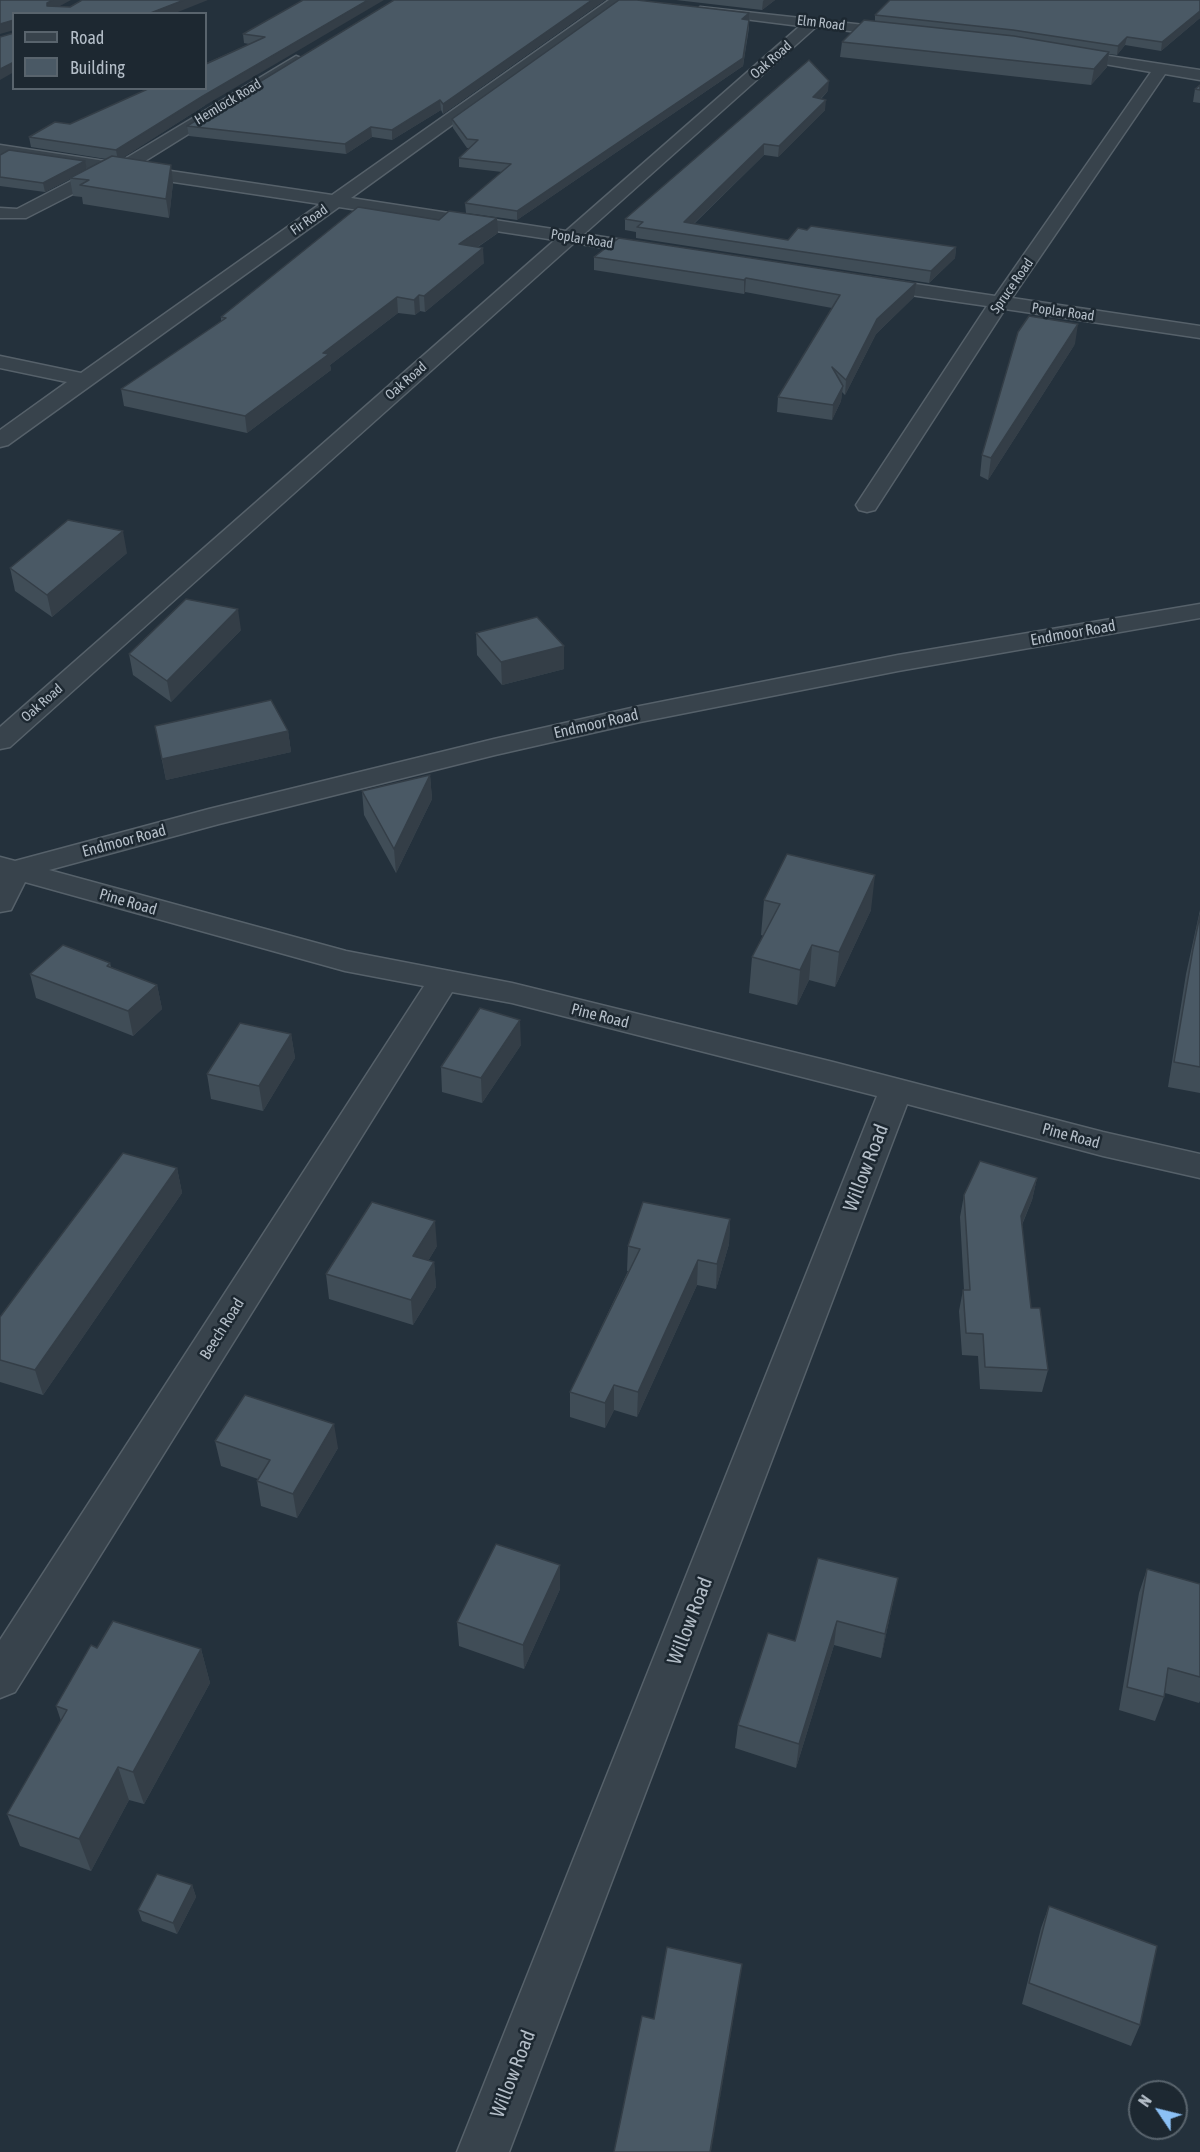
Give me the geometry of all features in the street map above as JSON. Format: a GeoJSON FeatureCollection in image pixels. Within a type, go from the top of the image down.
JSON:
{"type":"FeatureCollection","features":[{"type":"Feature","properties":{"kind":"street","name":"Fir Road"},"geometry":{"type":"LineString","coordinates":[[0,440],[335,201],[623,0]]}},
{"type":"Feature","properties":{"kind":"street","name":"Elm Road"},"geometry":{"type":"LineString","coordinates":[[688,8],[919,35]]}},
{"type":"Feature","properties":{"kind":"street","name":"Oak Road"},"geometry":{"type":"LineString","coordinates":[[0,741],[813,22]]}},
{"type":"Feature","properties":{"kind":"street"},"geometry":{"type":"LineString","coordinates":[[1044,50],[1200,75]]}},
{"type":"Feature","properties":{"kind":"street","name":"Hemlock Road"},"geometry":{"type":"LineString","coordinates":[[0,213],[20,214],[116,168],[305,55]]}},
{"type":"Feature","properties":{"kind":"street","name":"Spruce Road"},"geometry":{"type":"LineString","coordinates":[[867,505],[915,427],[1161,69]]}},
{"type":"Feature","properties":{"kind":"street","name":"Poplar Road"},"geometry":{"type":"LineString","coordinates":[[0,150],[674,253]]}},
{"type":"Feature","properties":{"kind":"street","name":"Poplar Road"},"geometry":{"type":"LineString","coordinates":[[849,280],[1200,332]]}},
{"type":"Feature","properties":{"kind":"street"},"geometry":{"type":"LineString","coordinates":[[0,362],[85,380]]}},
{"type":"Feature","properties":{"kind":"street","name":"Endmoor Road"},"geometry":{"type":"LineString","coordinates":[[5,870],[494,747],[640,714],[898,663],[1200,611]]}},
{"type":"Feature","properties":{"kind":"street"},"geometry":{"type":"LineString","coordinates":[[0,903],[5,870]]}},
{"type":"Feature","properties":{"kind":"street","name":"Pine Road"},"geometry":{"type":"LineString","coordinates":[[5,870],[345,961],[512,993],[1103,1144],[1200,1166]]}},
{"type":"Feature","properties":{"kind":"street","name":"Beech Road"},"geometry":{"type":"LineString","coordinates":[[0,1678],[444,980]]}},
{"type":"Feature","properties":{"kind":"street","name":"Willow Road"},"geometry":{"type":"LineString","coordinates":[[483,2152],[896,1090]]}},
{"type":"Feature","properties":{"kind":"building"},"geometry":{"type":"Polygon","coordinates":[[[0,0],[53,0],[47,3],[47,6],[70,7],[82,0],[184,0],[153,12],[12,12],[12,21],[0,24],[0,0]]]}},
{"type":"Feature","properties":{"kind":"building"},"geometry":{"type":"Polygon","coordinates":[[[303,0],[368,0],[203,96],[116,150],[29,137],[55,122],[70,124],[146,90],[207,90],[207,64],[265,37],[243,34],[303,0]]]}},
{"type":"Feature","properties":{"kind":"building"},"geometry":{"type":"Polygon","coordinates":[[[394,0],[592,0],[443,104],[440,100],[392,130],[371,127],[345,144],[187,126],[394,0]]]}},
{"type":"Feature","properties":{"kind":"building"},"geometry":{"type":"Polygon","coordinates":[[[619,0],[749,13],[742,19],[749,20],[743,58],[517,211],[465,203],[511,164],[459,158],[478,140],[467,139],[452,119],[619,0]]]}},
{"type":"Feature","properties":{"kind":"building"},"geometry":{"type":"Polygon","coordinates":[[[890,0],[1200,0],[1200,11],[1162,42],[1127,37],[1118,46],[1013,30],[875,15],[890,0]]]}},
{"type":"Feature","properties":{"kind":"building"},"geometry":{"type":"Polygon","coordinates":[[[864,20],[1014,36],[1109,52],[1094,69],[842,42],[864,20]]]}},
{"type":"Feature","properties":{"kind":"building"},"geometry":{"type":"Polygon","coordinates":[[[12,34],[12,63],[0,69],[0,37],[12,34]]]}},
{"type":"Feature","properties":{"kind":"building"},"geometry":{"type":"Polygon","coordinates":[[[809,60],[829,81],[813,97],[826,100],[779,146],[764,144],[684,222],[788,240],[798,228],[807,230],[811,226],[956,247],[931,271],[637,227],[643,222],[625,219],[809,60]]]}},
{"type":"Feature","properties":{"kind":"building"},"geometry":{"type":"Polygon","coordinates":[[[9,150],[85,161],[43,183],[0,177],[0,155],[9,150]]]}},
{"type":"Feature","properties":{"kind":"building"},"geometry":{"type":"Polygon","coordinates":[[[112,156],[171,165],[166,199],[80,185],[89,180],[70,178],[112,156]]]}},
{"type":"Feature","properties":{"kind":"building"},"geometry":{"type":"Polygon","coordinates":[[[358,207],[439,220],[449,211],[497,218],[459,244],[483,248],[424,296],[419,295],[414,300],[397,297],[323,353],[329,354],[245,416],[121,389],[226,318],[221,317],[358,207]]]}},
{"type":"Feature","properties":{"kind":"building"},"geometry":{"type":"Polygon","coordinates":[[[619,238],[916,283],[877,319],[846,380],[832,367],[843,386],[833,405],[778,397],[840,295],[746,278],[744,280],[594,257],[619,238]]]}},
{"type":"Feature","properties":{"kind":"building"},"geometry":{"type":"Polygon","coordinates":[[[1029,316],[1078,324],[991,458],[982,455],[1018,332],[1029,316]]]}},
{"type":"Feature","properties":{"kind":"building"},"geometry":{"type":"Polygon","coordinates":[[[68,520],[123,531],[47,595],[10,568],[68,520]]]}},
{"type":"Feature","properties":{"kind":"building"},"geometry":{"type":"Polygon","coordinates":[[[186,599],[238,609],[167,681],[129,654],[186,599]]]}},
{"type":"Feature","properties":{"kind":"building"},"geometry":{"type":"Polygon","coordinates":[[[537,617],[564,646],[501,662],[476,633],[537,617]]]}},
{"type":"Feature","properties":{"kind":"building"},"geometry":{"type":"Polygon","coordinates":[[[271,700],[288,731],[162,759],[155,726],[271,700]]]}},
{"type":"Feature","properties":{"kind":"building"},"geometry":{"type":"Polygon","coordinates":[[[430,775],[394,849],[362,791],[430,775]]]}},
{"type":"Feature","properties":{"kind":"building"},"geometry":{"type":"Polygon","coordinates":[[[787,854],[875,875],[839,952],[812,945],[800,970],[752,957],[780,904],[764,900],[787,854]]]}},
{"type":"Feature","properties":{"kind":"building"},"geometry":{"type":"Polygon","coordinates":[[[1200,915],[1200,1067],[1174,1062],[1200,915]]]}},
{"type":"Feature","properties":{"kind":"building"},"geometry":{"type":"Polygon","coordinates":[[[63,945],[110,963],[107,966],[157,985],[128,1011],[30,974],[63,945]]]}},
{"type":"Feature","properties":{"kind":"building"},"geometry":{"type":"Polygon","coordinates":[[[480,1008],[520,1020],[481,1078],[441,1067],[480,1008]]]}},
{"type":"Feature","properties":{"kind":"building"},"geometry":{"type":"Polygon","coordinates":[[[240,1023],[291,1034],[259,1086],[207,1074],[240,1023]]]}},
{"type":"Feature","properties":{"kind":"building"},"geometry":{"type":"Polygon","coordinates":[[[123,1153],[177,1168],[35,1370],[0,1360],[0,1317],[123,1153]]]}},
{"type":"Feature","properties":{"kind":"building"},"geometry":{"type":"Polygon","coordinates":[[[980,1161],[1037,1178],[1021,1216],[1031,1308],[1040,1308],[1048,1370],[985,1367],[983,1334],[966,1333],[963,1290],[970,1290],[964,1195],[980,1161]]]}},
{"type":"Feature","properties":{"kind":"building"},"geometry":{"type":"Polygon","coordinates":[[[372,1202],[435,1221],[413,1256],[434,1262],[411,1300],[326,1274],[372,1202]]]}},
{"type":"Feature","properties":{"kind":"building"},"geometry":{"type":"Polygon","coordinates":[[[643,1202],[730,1219],[717,1264],[698,1260],[638,1392],[614,1385],[605,1403],[570,1392],[640,1249],[628,1246],[643,1202]]]}},
{"type":"Feature","properties":{"kind":"building"},"geometry":{"type":"Polygon","coordinates":[[[245,1395],[334,1424],[293,1494],[257,1481],[270,1460],[215,1441],[245,1395]]]}},
{"type":"Feature","properties":{"kind":"building"},"geometry":{"type":"Polygon","coordinates":[[[496,1544],[560,1565],[523,1645],[457,1622],[496,1544]]]}},
{"type":"Feature","properties":{"kind":"building"},"geometry":{"type":"Polygon","coordinates":[[[818,1558],[898,1578],[885,1634],[837,1621],[799,1744],[738,1725],[768,1633],[795,1641],[818,1558]]]}},
{"type":"Feature","properties":{"kind":"building"},"geometry":{"type":"Polygon","coordinates":[[[1147,1569],[1200,1584],[1200,1677],[1168,1668],[1164,1697],[1127,1687],[1147,1569]]]}},
{"type":"Feature","properties":{"kind":"building"},"geometry":{"type":"Polygon","coordinates":[[[113,1621],[201,1649],[133,1772],[118,1767],[79,1839],[7,1814],[67,1710],[56,1706],[91,1645],[97,1648],[113,1621]]]}},
{"type":"Feature","properties":{"kind":"building"},"geometry":{"type":"Polygon","coordinates":[[[157,1874],[192,1885],[173,1923],[138,1910],[157,1874]]]}},
{"type":"Feature","properties":{"kind":"building"},"geometry":{"type":"Polygon","coordinates":[[[1049,1906],[1157,1946],[1140,2025],[1029,1983],[1049,1906]]]}},
{"type":"Feature","properties":{"kind":"building"},"geometry":{"type":"Polygon","coordinates":[[[667,1947],[742,1964],[710,2152],[614,2152],[642,2016],[654,2019],[667,1947]]]}}]}
